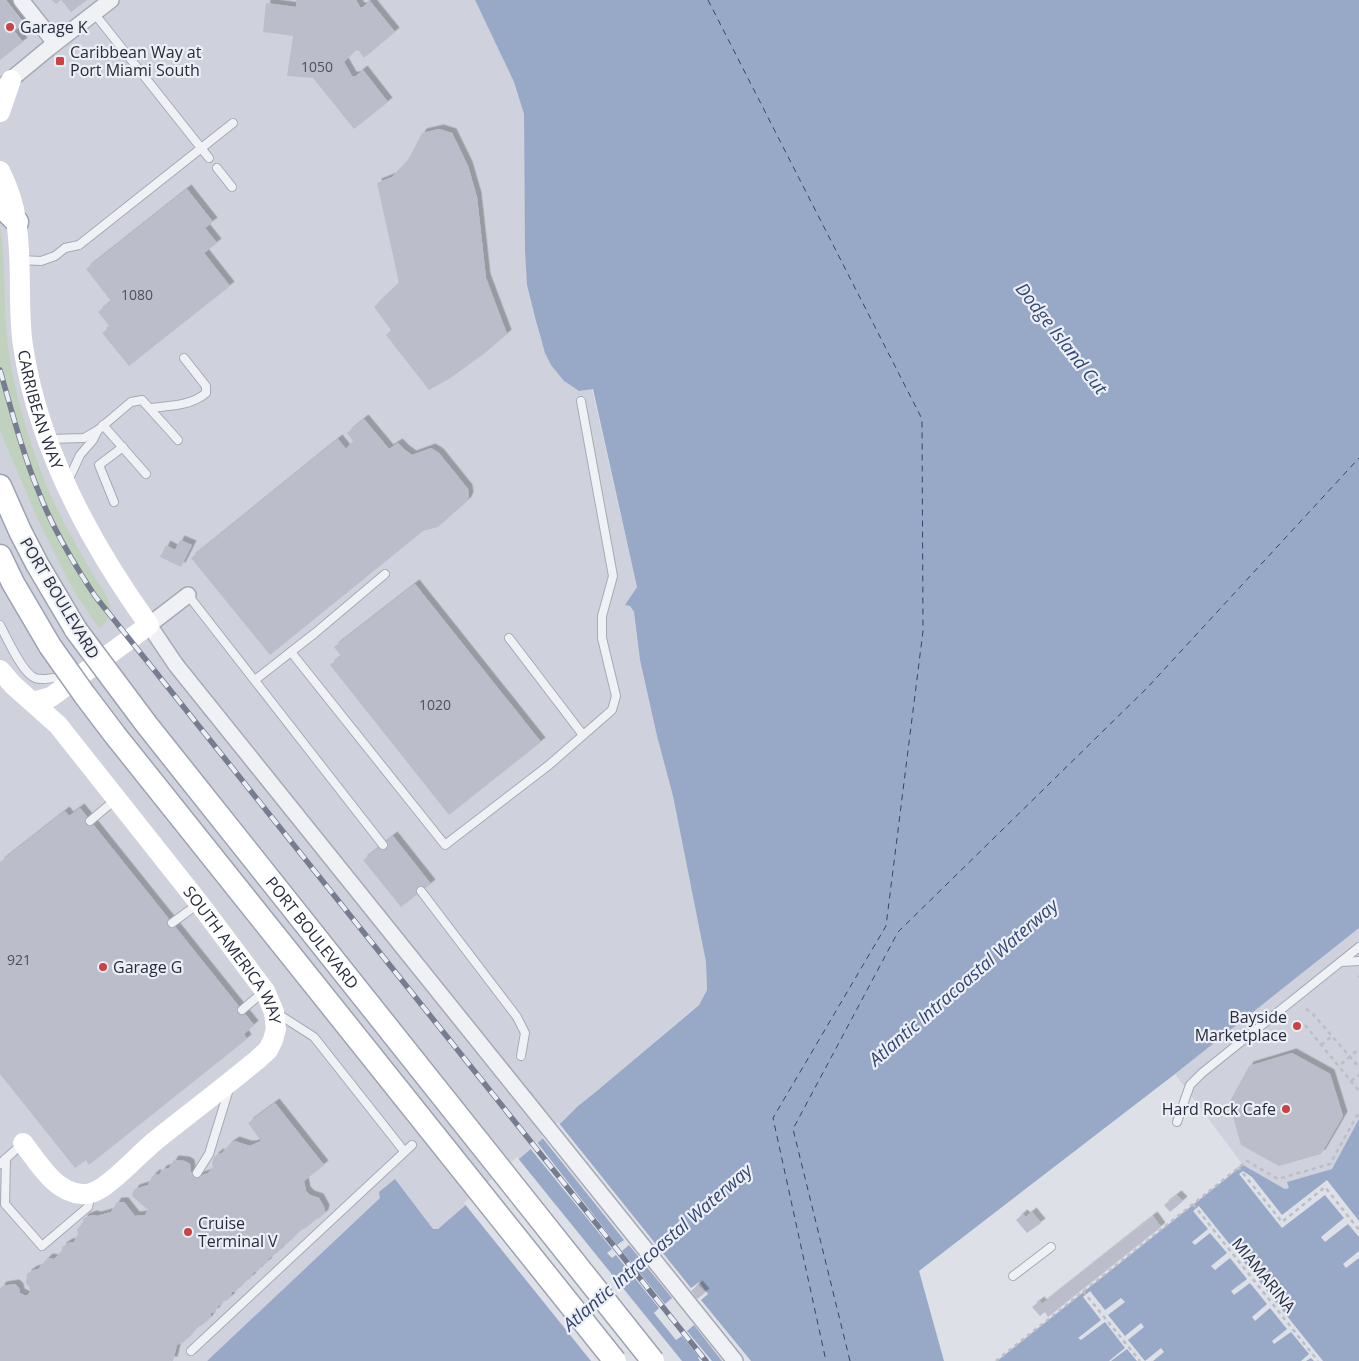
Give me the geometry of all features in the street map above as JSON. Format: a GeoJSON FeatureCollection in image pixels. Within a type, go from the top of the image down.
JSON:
{"type":"FeatureCollection","features":[{"type":"Feature","properties":{"kind":"main road"},"geometry":{"type":"LineString","coordinates":[[0,205],[17,222]]}},
{"type":"Feature","properties":{"kind":"main road","name":"PORT BOULEVARD"},"geometry":{"type":"LineString","coordinates":[[0,486],[37,564],[76,630],[136,711],[653,1361]]}},
{"type":"Feature","properties":{"kind":"main road","name":"PORT BOULEVARD"},"geometry":{"type":"LineString","coordinates":[[1,560],[50,646],[115,735],[615,1361]]}},
{"type":"Feature","properties":{"kind":"street"},"geometry":{"type":"LineString","coordinates":[[21,0],[55,43]]}},
{"type":"Feature","properties":{"kind":"street"},"geometry":{"type":"LineString","coordinates":[[0,112],[5,84],[111,0]]}},
{"type":"Feature","properties":{"kind":"street","name":"CARRIBEAN WAY"},"geometry":{"type":"LineString","coordinates":[[0,170],[12,200],[17,222],[23,346],[34,399],[67,485],[114,574],[150,624]]}},
{"type":"Feature","properties":{"kind":"street"},"geometry":{"type":"LineString","coordinates":[[33,702],[51,698],[188,595]]}},
{"type":"Feature","properties":{"kind":"street"},"geometry":{"type":"LineString","coordinates":[[150,624],[176,665],[734,1361]]}},
{"type":"Feature","properties":{"kind":"street","name":"SOUTH AMERICA WAY"},"geometry":{"type":"LineString","coordinates":[[0,670],[13,685],[58,725],[199,903],[264,991],[274,1012],[276,1029],[268,1050],[153,1143],[103,1187],[83,1193]]}},
{"type":"Feature","properties":{"kind":"street"},"geometry":{"type":"LineString","coordinates":[[23,1143],[48,1175],[57,1183],[83,1193]]}},
{"type":"Feature","properties":{"kind":"lane"},"geometry":{"type":"LineString","coordinates":[[94,13],[209,158]]}},
{"type":"Feature","properties":{"kind":"lane"},"geometry":{"type":"LineString","coordinates":[[18,260],[41,261],[55,256],[65,248],[79,244],[234,123]]}},
{"type":"Feature","properties":{"kind":"lane"},"geometry":{"type":"LineString","coordinates":[[217,168],[232,187]]}},
{"type":"Feature","properties":{"kind":"lane"},"geometry":{"type":"LineString","coordinates":[[150,408],[182,404],[199,399],[206,393],[206,386],[184,358]]}},
{"type":"Feature","properties":{"kind":"lane"},"geometry":{"type":"LineString","coordinates":[[48,439],[84,438],[101,427],[131,402],[142,400],[178,440]]}},
{"type":"Feature","properties":{"kind":"lane"},"geometry":{"type":"LineString","coordinates":[[291,652],[445,845],[549,765],[612,710],[616,696],[602,638],[602,616],[613,576],[581,401]]}},
{"type":"Feature","properties":{"kind":"lane"},"geometry":{"type":"LineString","coordinates":[[101,427],[123,447],[146,474]]}},
{"type":"Feature","properties":{"kind":"lane"},"geometry":{"type":"LineString","coordinates":[[67,485],[80,454],[93,440],[101,427]]}},
{"type":"Feature","properties":{"kind":"lane"},"geometry":{"type":"LineString","coordinates":[[114,502],[99,465],[123,447]]}},
{"type":"Feature","properties":{"kind":"lane"},"geometry":{"type":"LineString","coordinates":[[255,680],[384,574]]}},
{"type":"Feature","properties":{"kind":"lane"},"geometry":{"type":"LineString","coordinates":[[188,595],[383,845]]}},
{"type":"Feature","properties":{"kind":"lane"},"geometry":{"type":"LineString","coordinates":[[0,625],[24,668],[35,678],[84,674]]}},
{"type":"Feature","properties":{"kind":"lane"},"geometry":{"type":"LineString","coordinates":[[509,638],[583,735]]}},
{"type":"Feature","properties":{"kind":"lane"},"geometry":{"type":"LineString","coordinates":[[90,821],[117,799]]}},
{"type":"Feature","properties":{"kind":"lane"},"geometry":{"type":"LineString","coordinates":[[421,891],[517,1017],[525,1033],[521,1056]]}},
{"type":"Feature","properties":{"kind":"lane"},"geometry":{"type":"LineString","coordinates":[[172,923],[199,903]]}},
{"type":"Feature","properties":{"kind":"lane"},"geometry":{"type":"LineString","coordinates":[[1177,1122],[1190,1084],[1359,947]]}},
{"type":"Feature","properties":{"kind":"lane"},"geometry":{"type":"LineString","coordinates":[[1341,962],[1359,961]]}},
{"type":"Feature","properties":{"kind":"lane"},"geometry":{"type":"LineString","coordinates":[[242,1010],[264,991]]}},
{"type":"Feature","properties":{"kind":"lane"},"geometry":{"type":"LineString","coordinates":[[274,1012],[314,1037],[404,1151]]}},
{"type":"Feature","properties":{"kind":"lane"},"geometry":{"type":"LineString","coordinates":[[197,1173],[209,1154],[224,1109],[230,1082]]}},
{"type":"Feature","properties":{"kind":"lane"},"geometry":{"type":"LineString","coordinates":[[23,1143],[3,1162],[5,1204],[42,1246],[88,1208],[83,1193]]}},
{"type":"Feature","properties":{"kind":"lane"},"geometry":{"type":"LineString","coordinates":[[190,1351],[412,1145]]}},
{"type":"Feature","properties":{"kind":"lane"},"geometry":{"type":"LineString","coordinates":[[1013,1276],[1050,1247]]}},
{"type":"Feature","properties":{"kind":"path"},"geometry":{"type":"LineString","coordinates":[[77,45],[83,53],[80,59]]}},
{"type":"Feature","properties":{"kind":"path"},"geometry":{"type":"LineString","coordinates":[[1306,1009],[1311,1012],[1359,1067]]}},
{"type":"Feature","properties":{"kind":"path"},"geometry":{"type":"LineString","coordinates":[[1304,1025],[1359,1090]]}},
{"type":"Feature","properties":{"kind":"path"},"geometry":{"type":"LineString","coordinates":[[1321,1045],[1332,1036]]}},
{"type":"Feature","properties":{"kind":"path"},"geometry":{"type":"LineString","coordinates":[[1341,1064],[1359,1049]]}},
{"type":"Feature","properties":{"kind":"path"},"geometry":{"type":"LineString","coordinates":[[1351,1081],[1359,1075]]}},
{"type":"Feature","properties":{"kind":"path"},"geometry":{"type":"LineString","coordinates":[[996,1361],[1246,1161],[1278,1179],[1330,1164],[1359,1114]]}},
{"type":"Feature","properties":{"kind":"path"},"geometry":{"type":"LineString","coordinates":[[1238,1167],[1282,1222],[1325,1188],[1359,1230]]}},
{"type":"Feature","properties":{"kind":"path","name":"MIAMARINA"},"geometry":{"type":"LineString","coordinates":[[1193,1204],[1318,1361]]}},
{"type":"Feature","properties":{"kind":"path"},"geometry":{"type":"LineString","coordinates":[[1084,1290],[1140,1361]]}},
{"type":"Feature","properties":{"kind":"shaded area"},"geometry":{"type":"Polygon","coordinates":[[[0,0],[475,0],[514,82],[524,114],[527,285],[541,340],[548,359],[564,381],[579,391],[592,389],[637,587],[626,605],[630,606],[634,612],[640,660],[673,796],[706,962],[707,990],[699,1004],[578,1106],[438,1229],[433,1229],[395,1180],[380,1192],[380,1198],[207,1361],[0,1361],[0,0]]]}},
{"type":"Feature","properties":{"kind":"shaded area","name":"Bayside Marketplace"},"geometry":{"type":"Polygon","coordinates":[[[1359,928],[1359,1119],[1332,1169],[1287,1182],[1290,1188],[1285,1189],[1243,1165],[1175,1074],[1359,928]]]}},
{"type":"Feature","properties":{"kind":"green space"},"geometry":{"type":"Polygon","coordinates":[[[0,225],[7,335],[17,396],[29,438],[51,496],[109,602],[109,616],[99,628],[75,593],[57,558],[39,522],[0,431],[0,225]]]}},
{"type":"Feature","properties":{"kind":"water"},"geometry":{"type":"Polygon","coordinates":[[[475,0],[1359,0],[1359,928],[1175,1074],[919,1271],[944,1361],[207,1361],[380,1198],[379,1192],[395,1179],[433,1229],[438,1229],[578,1106],[699,1005],[707,990],[706,962],[673,796],[640,660],[634,612],[630,606],[625,605],[637,587],[593,389],[579,391],[564,381],[551,365],[545,353],[527,285],[524,114],[514,82],[475,0]]]}},
{"type":"Feature","properties":{"kind":"water"},"geometry":{"type":"Polygon","coordinates":[[[1359,1119],[1359,1361],[997,1361],[1243,1165],[1285,1189],[1289,1188],[1287,1182],[1332,1169],[1359,1119]]]}},
{"type":"Feature","properties":{"kind":"pier"},"geometry":{"type":"Polygon","coordinates":[[[558,1122],[691,1288],[699,1282],[708,1294],[701,1300],[751,1361],[722,1361],[694,1325],[687,1331],[712,1361],[700,1361],[699,1357],[682,1336],[676,1340],[654,1313],[659,1308],[616,1255],[612,1258],[607,1253],[612,1249],[529,1147],[536,1141],[617,1245],[624,1240],[541,1136],[558,1122]],[[629,1245],[622,1251],[665,1304],[672,1298],[629,1245]]]}},
{"type":"Feature","properties":{"kind":"pier"},"geometry":{"type":"Polygon","coordinates":[[[517,1157],[682,1361],[591,1361],[464,1203],[517,1157]]]}},
{"type":"Feature","properties":{"kind":"pier"},"geometry":{"type":"Polygon","coordinates":[[[1243,1171],[1252,1177],[1282,1215],[1327,1180],[1359,1221],[1359,1237],[1348,1224],[1325,1242],[1321,1237],[1344,1218],[1325,1195],[1282,1228],[1239,1174],[1243,1171]]]}},
{"type":"Feature","properties":{"kind":"pier"},"geometry":{"type":"Polygon","coordinates":[[[1199,1206],[1323,1361],[1314,1361],[1311,1358],[1301,1361],[1309,1354],[1291,1332],[1274,1344],[1272,1341],[1287,1329],[1270,1308],[1255,1321],[1252,1317],[1267,1304],[1250,1283],[1234,1295],[1231,1291],[1247,1279],[1230,1258],[1215,1270],[1211,1266],[1227,1253],[1210,1233],[1195,1245],[1192,1242],[1208,1229],[1193,1211],[1199,1206]]]}},
{"type":"Feature","properties":{"kind":"pier"},"geometry":{"type":"Polygon","coordinates":[[[1359,1251],[1359,1258],[1346,1268],[1343,1264],[1359,1251]]]}},
{"type":"Feature","properties":{"kind":"pier"},"geometry":{"type":"Polygon","coordinates":[[[1090,1291],[1105,1310],[1121,1298],[1125,1302],[1108,1315],[1125,1336],[1141,1323],[1144,1327],[1128,1340],[1145,1361],[1137,1361],[1127,1349],[1109,1361],[1125,1348],[1105,1322],[1081,1340],[1078,1338],[1101,1320],[1083,1297],[1090,1291]]]}},
{"type":"Feature","properties":{"kind":"pier"},"geometry":{"type":"Polygon","coordinates":[[[1161,1348],[1164,1352],[1153,1361],[1145,1361],[1161,1348]]]}},
{"type":"Feature","properties":{"kind":"building","name":"Garage K"},"geometry":{"type":"Polygon","coordinates":[[[0,0],[6,0],[24,23],[14,31],[23,42],[0,60],[0,0]]]}},
{"type":"Feature","properties":{"kind":"building"},"geometry":{"type":"Polygon","coordinates":[[[52,0],[61,0],[56,4],[52,0]]]}},
{"type":"Feature","properties":{"kind":"building"},"geometry":{"type":"Polygon","coordinates":[[[61,0],[87,0],[71,12],[61,0]]]}},
{"type":"Feature","properties":{"kind":"building"},"geometry":{"type":"Polygon","coordinates":[[[296,0],[356,0],[360,7],[363,7],[370,1],[395,32],[364,58],[359,51],[355,50],[344,62],[352,76],[356,76],[363,70],[388,102],[354,129],[313,78],[287,76],[293,36],[263,32],[266,3],[296,7],[296,0]]]}},
{"type":"Feature","properties":{"kind":"building"},"geometry":{"type":"Polygon","coordinates":[[[439,129],[452,133],[468,166],[477,197],[486,278],[507,334],[485,353],[449,379],[429,390],[386,335],[391,330],[374,307],[399,283],[377,183],[392,177],[408,160],[422,133],[439,129]]]}},
{"type":"Feature","properties":{"kind":"building"},"geometry":{"type":"Polygon","coordinates":[[[187,189],[213,222],[205,228],[217,243],[204,253],[230,286],[129,366],[102,333],[110,327],[98,312],[111,301],[86,269],[187,189]]]}},
{"type":"Feature","properties":{"kind":"building"},"geometry":{"type":"Polygon","coordinates":[[[364,419],[389,449],[398,443],[412,455],[431,448],[439,453],[468,489],[469,496],[467,501],[438,527],[423,531],[270,655],[191,558],[338,439],[346,449],[353,441],[347,433],[364,419]]]}},
{"type":"Feature","properties":{"kind":"building"},"geometry":{"type":"Polygon","coordinates":[[[180,540],[192,545],[181,567],[160,557],[166,545],[175,550],[180,540]]]}},
{"type":"Feature","properties":{"kind":"building"},"geometry":{"type":"Polygon","coordinates":[[[415,584],[541,742],[449,815],[330,665],[341,656],[334,647],[415,584]]]}},
{"type":"Feature","properties":{"kind":"building","name":"Garage G"},"geometry":{"type":"Polygon","coordinates":[[[80,808],[254,1025],[244,1034],[247,1039],[89,1165],[86,1160],[75,1168],[0,1074],[0,862],[65,811],[69,816],[80,808]]]}},
{"type":"Feature","properties":{"kind":"building"},"geometry":{"type":"Polygon","coordinates":[[[393,836],[431,884],[401,907],[363,860],[393,836]]]}},
{"type":"Feature","properties":{"kind":"building","name":"Hard Rock Cafe"},"geometry":{"type":"Polygon","coordinates":[[[1292,1053],[1330,1074],[1343,1116],[1321,1154],[1279,1166],[1241,1145],[1229,1103],[1249,1066],[1292,1053]]]}},
{"type":"Feature","properties":{"kind":"building","name":"Cruise Terminal V"},"geometry":{"type":"Polygon","coordinates":[[[275,1103],[324,1165],[304,1181],[306,1191],[310,1195],[319,1198],[325,1209],[324,1214],[299,1231],[287,1244],[283,1245],[278,1252],[268,1259],[267,1263],[254,1272],[250,1279],[244,1282],[235,1292],[232,1292],[230,1298],[226,1301],[224,1300],[215,1312],[211,1313],[208,1320],[197,1327],[184,1342],[177,1345],[173,1361],[0,1361],[0,1289],[2,1286],[15,1284],[19,1288],[20,1293],[28,1295],[30,1291],[29,1286],[26,1284],[27,1274],[38,1269],[48,1258],[54,1259],[62,1251],[62,1247],[74,1242],[78,1234],[77,1229],[82,1224],[84,1218],[111,1212],[117,1202],[124,1202],[135,1216],[145,1215],[148,1210],[132,1196],[133,1192],[135,1189],[148,1185],[155,1174],[159,1175],[162,1170],[169,1168],[174,1160],[185,1161],[190,1164],[191,1172],[197,1177],[208,1173],[213,1167],[214,1157],[219,1153],[221,1154],[235,1141],[252,1145],[261,1141],[248,1123],[275,1103]]]}},
{"type":"Feature","properties":{"kind":"building"},"geometry":{"type":"Polygon","coordinates":[[[1177,1195],[1183,1201],[1170,1212],[1164,1205],[1177,1195]]]}},
{"type":"Feature","properties":{"kind":"building"},"geometry":{"type":"Polygon","coordinates":[[[1032,1212],[1041,1223],[1027,1233],[1016,1220],[1023,1214],[1026,1217],[1032,1212]]]}},
{"type":"Feature","properties":{"kind":"building"},"geometry":{"type":"Polygon","coordinates":[[[1153,1216],[1161,1227],[1048,1317],[1045,1312],[1040,1316],[1032,1307],[1040,1301],[1042,1304],[1153,1216]]]}},
{"type":"Feature","properties":{"kind":"building"},"geometry":{"type":"Polygon","coordinates":[[[698,1285],[705,1293],[697,1299],[691,1291],[698,1285]]]}},
{"type":"Feature","properties":{"kind":"ferry route"},"geometry":{"type":"LineString","coordinates":[[708,0],[922,419],[923,631],[886,926],[773,1118],[826,1361]]}},
{"type":"Feature","properties":{"kind":"ferry route"},"geometry":{"type":"LineString","coordinates":[[850,1361],[793,1129],[898,932],[1147,688],[1359,458]]}},
{"type":"Feature","properties":{"kind":"railway"},"geometry":{"type":"LineString","coordinates":[[0,370],[34,480],[65,547],[95,596],[706,1361]]}},
{"type":"Feature","properties":{"kind":"place","name":"Garage K"},"geometry":{"type":"Point","coordinates":[10,27]}},
{"type":"Feature","properties":{"kind":"place","name":"Caribbean Way at Port Miami South"},"geometry":{"type":"Point","coordinates":[60,61]}},
{"type":"Feature","properties":{"kind":"place","name":"Garage G"},"geometry":{"type":"Point","coordinates":[103,967]}},
{"type":"Feature","properties":{"kind":"place","name":"Bayside Marketplace"},"geometry":{"type":"Point","coordinates":[1297,1026]}},
{"type":"Feature","properties":{"kind":"place","name":"Hard Rock Cafe"},"geometry":{"type":"Point","coordinates":[1286,1109]}},
{"type":"Feature","properties":{"kind":"place","name":"Cruise Terminal V"},"geometry":{"type":"Point","coordinates":[188,1232]}},
{"type":"Feature","properties":{"kind":"water label","name":"Dodge Island Cut"},"geometry":{"type":"Point","coordinates":[1062,338]}},
{"type":"Feature","properties":{"kind":"water label","name":"Atlantic Intracoastal Waterway"},"geometry":{"type":"Point","coordinates":[963,982]}},
{"type":"Feature","properties":{"kind":"water label","name":"Atlantic Intracoastal Waterway"},"geometry":{"type":"Point","coordinates":[657,1247]}}]}
